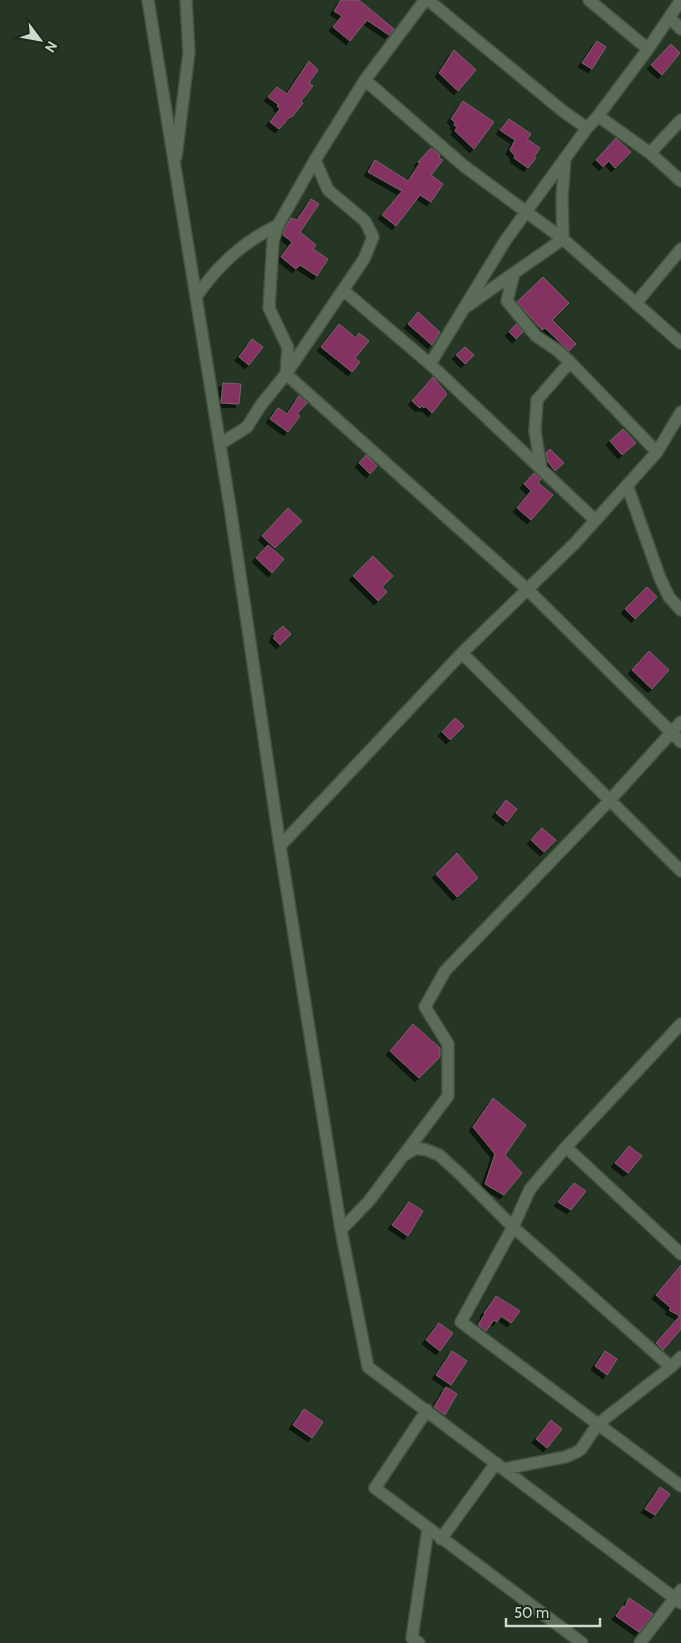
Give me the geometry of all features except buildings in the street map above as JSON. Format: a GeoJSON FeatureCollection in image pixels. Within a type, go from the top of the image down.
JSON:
{"type":"FeatureCollection","features":[{"type":"Feature","properties":{"kind":"street"},"geometry":{"type":"LineString","coordinates":[[148,0],[220,444],[280,846],[341,1230],[368,1367],[679,1597],[640,1643]]}},
{"type":"Feature","properties":{"kind":"street"},"geometry":{"type":"LineString","coordinates":[[174,169],[189,52],[186,0]]}},
{"type":"Feature","properties":{"kind":"street"},"geometry":{"type":"LineString","coordinates":[[286,374],[288,348],[269,308],[273,241],[278,225],[315,160],[365,80],[427,0],[564,112],[587,128]]}},
{"type":"Feature","properties":{"kind":"street"},"geometry":{"type":"LineString","coordinates":[[589,0],[648,49]]}},
{"type":"Feature","properties":{"kind":"street"},"geometry":{"type":"LineString","coordinates":[[430,364],[505,240],[564,158],[648,49],[681,0]]}},
{"type":"Feature","properties":{"kind":"street"},"geometry":{"type":"LineString","coordinates":[[670,18],[681,29]]}},
{"type":"Feature","properties":{"kind":"street"},"geometry":{"type":"LineString","coordinates":[[365,80],[464,166],[563,238],[681,343]]}},
{"type":"Feature","properties":{"kind":"street"},"geometry":{"type":"LineString","coordinates":[[598,116],[650,153],[681,182]]}},
{"type":"Feature","properties":{"kind":"street"},"geometry":{"type":"LineString","coordinates":[[650,153],[681,120]]}},
{"type":"Feature","properties":{"kind":"street"},"geometry":{"type":"LineString","coordinates":[[563,238],[562,197],[564,158]]}},
{"type":"Feature","properties":{"kind":"street"},"geometry":{"type":"LineString","coordinates":[[220,444],[247,427],[261,405],[286,374],[364,259],[373,237],[365,221],[328,190],[315,160]]}},
{"type":"Feature","properties":{"kind":"street"},"geometry":{"type":"LineString","coordinates":[[196,297],[220,265],[257,235],[278,225]]}},
{"type":"Feature","properties":{"kind":"street"},"geometry":{"type":"LineString","coordinates":[[463,309],[563,238]]}},
{"type":"Feature","properties":{"kind":"street"},"geometry":{"type":"LineString","coordinates":[[636,303],[681,249]]}},
{"type":"Feature","properties":{"kind":"street"},"geometry":{"type":"LineString","coordinates":[[514,273],[507,301],[536,336],[570,362],[657,452]]}},
{"type":"Feature","properties":{"kind":"street"},"geometry":{"type":"LineString","coordinates":[[343,290],[430,364],[595,520]]}},
{"type":"Feature","properties":{"kind":"street"},"geometry":{"type":"LineString","coordinates":[[541,469],[535,431],[537,400],[570,362]]}},
{"type":"Feature","properties":{"kind":"street"},"geometry":{"type":"LineString","coordinates":[[286,374],[364,446],[527,589],[681,742]]}},
{"type":"Feature","properties":{"kind":"street"},"geometry":{"type":"LineString","coordinates":[[280,846],[462,653],[575,544],[657,452],[681,412]]}},
{"type":"Feature","properties":{"kind":"street"},"geometry":{"type":"LineString","coordinates":[[627,485],[660,578],[669,597],[681,610]]}},
{"type":"Feature","properties":{"kind":"street"},"geometry":{"type":"LineString","coordinates":[[462,653],[681,871]]}},
{"type":"Feature","properties":{"kind":"street"},"geometry":{"type":"LineString","coordinates":[[369,1201],[448,1096],[448,1044],[425,1007],[445,971],[610,800],[681,722]]}},
{"type":"Feature","properties":{"kind":"street"},"geometry":{"type":"LineString","coordinates":[[681,1024],[566,1147],[530,1190],[513,1227],[461,1322],[681,1486]]}},
{"type":"Feature","properties":{"kind":"street"},"geometry":{"type":"LineString","coordinates":[[566,1147],[681,1254]]}},
{"type":"Feature","properties":{"kind":"street"},"geometry":{"type":"LineString","coordinates":[[341,1230],[369,1201],[407,1153],[416,1148],[427,1150],[439,1156],[459,1173],[513,1227],[672,1367]]}},
{"type":"Feature","properties":{"kind":"street"},"geometry":{"type":"LineString","coordinates":[[441,1539],[500,1466],[565,1457],[577,1452],[598,1424],[672,1367],[681,1357]]}},
{"type":"Feature","properties":{"kind":"street"},"geometry":{"type":"LineString","coordinates":[[427,1410],[375,1488],[582,1643]]}},
{"type":"Feature","properties":{"kind":"street"},"geometry":{"type":"LineString","coordinates":[[419,1643],[412,1638],[428,1529]]}}]}
